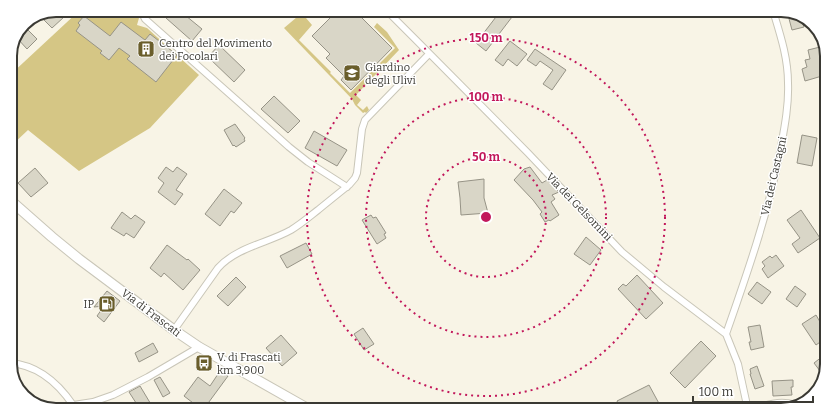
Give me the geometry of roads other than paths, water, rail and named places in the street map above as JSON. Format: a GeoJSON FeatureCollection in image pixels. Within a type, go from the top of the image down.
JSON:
{"type":"FeatureCollection","features":[{"type":"Feature","properties":{"kind":"main road","name":"Via di Frascati"},"geometry":{"type":"LineString","coordinates":[[17,206],[79,259],[174,330],[199,347],[298,403]]}},
{"type":"Feature","properties":{"kind":"street"},"geometry":{"type":"LineString","coordinates":[[144,17],[289,147],[308,162],[347,187]]}},
{"type":"Feature","properties":{"kind":"street","name":"Via dei Gelsomini"},"geometry":{"type":"LineString","coordinates":[[393,17],[528,153],[622,252],[664,287],[726,334]]}},
{"type":"Feature","properties":{"kind":"street","name":"Via dei Castagni"},"geometry":{"type":"LineString","coordinates":[[726,334],[752,260],[767,209],[786,119],[788,89],[787,62],[784,45],[775,17]]}},
{"type":"Feature","properties":{"kind":"street"},"geometry":{"type":"LineString","coordinates":[[174,330],[218,268],[226,261],[239,253],[292,230],[347,187],[355,178],[358,166],[362,126],[365,120],[429,54]]}},
{"type":"Feature","properties":{"kind":"street"},"geometry":{"type":"LineString","coordinates":[[726,334],[738,364],[746,403]]}},
{"type":"Feature","properties":{"kind":"street"},"geometry":{"type":"LineString","coordinates":[[85,403],[113,395],[148,377],[199,347]]}},
{"type":"Feature","properties":{"kind":"street"},"geometry":{"type":"LineString","coordinates":[[17,364],[26,366],[40,372],[57,385],[69,403]]}},
{"type":"Feature","properties":{"kind":"place","name":"Centro del Movimento dei Focolari"},"geometry":{"type":"Point","coordinates":[146,49]}},
{"type":"Feature","properties":{"kind":"place","name":"Giardino degli Ulivi"},"geometry":{"type":"Point","coordinates":[352,73]}},
{"type":"Feature","properties":{"kind":"place","name":"IP"},"geometry":{"type":"Point","coordinates":[107,304]}},
{"type":"Feature","properties":{"kind":"place","name":"V. di Frascati km 3,900"},"geometry":{"type":"Point","coordinates":[204,363]}}]}
